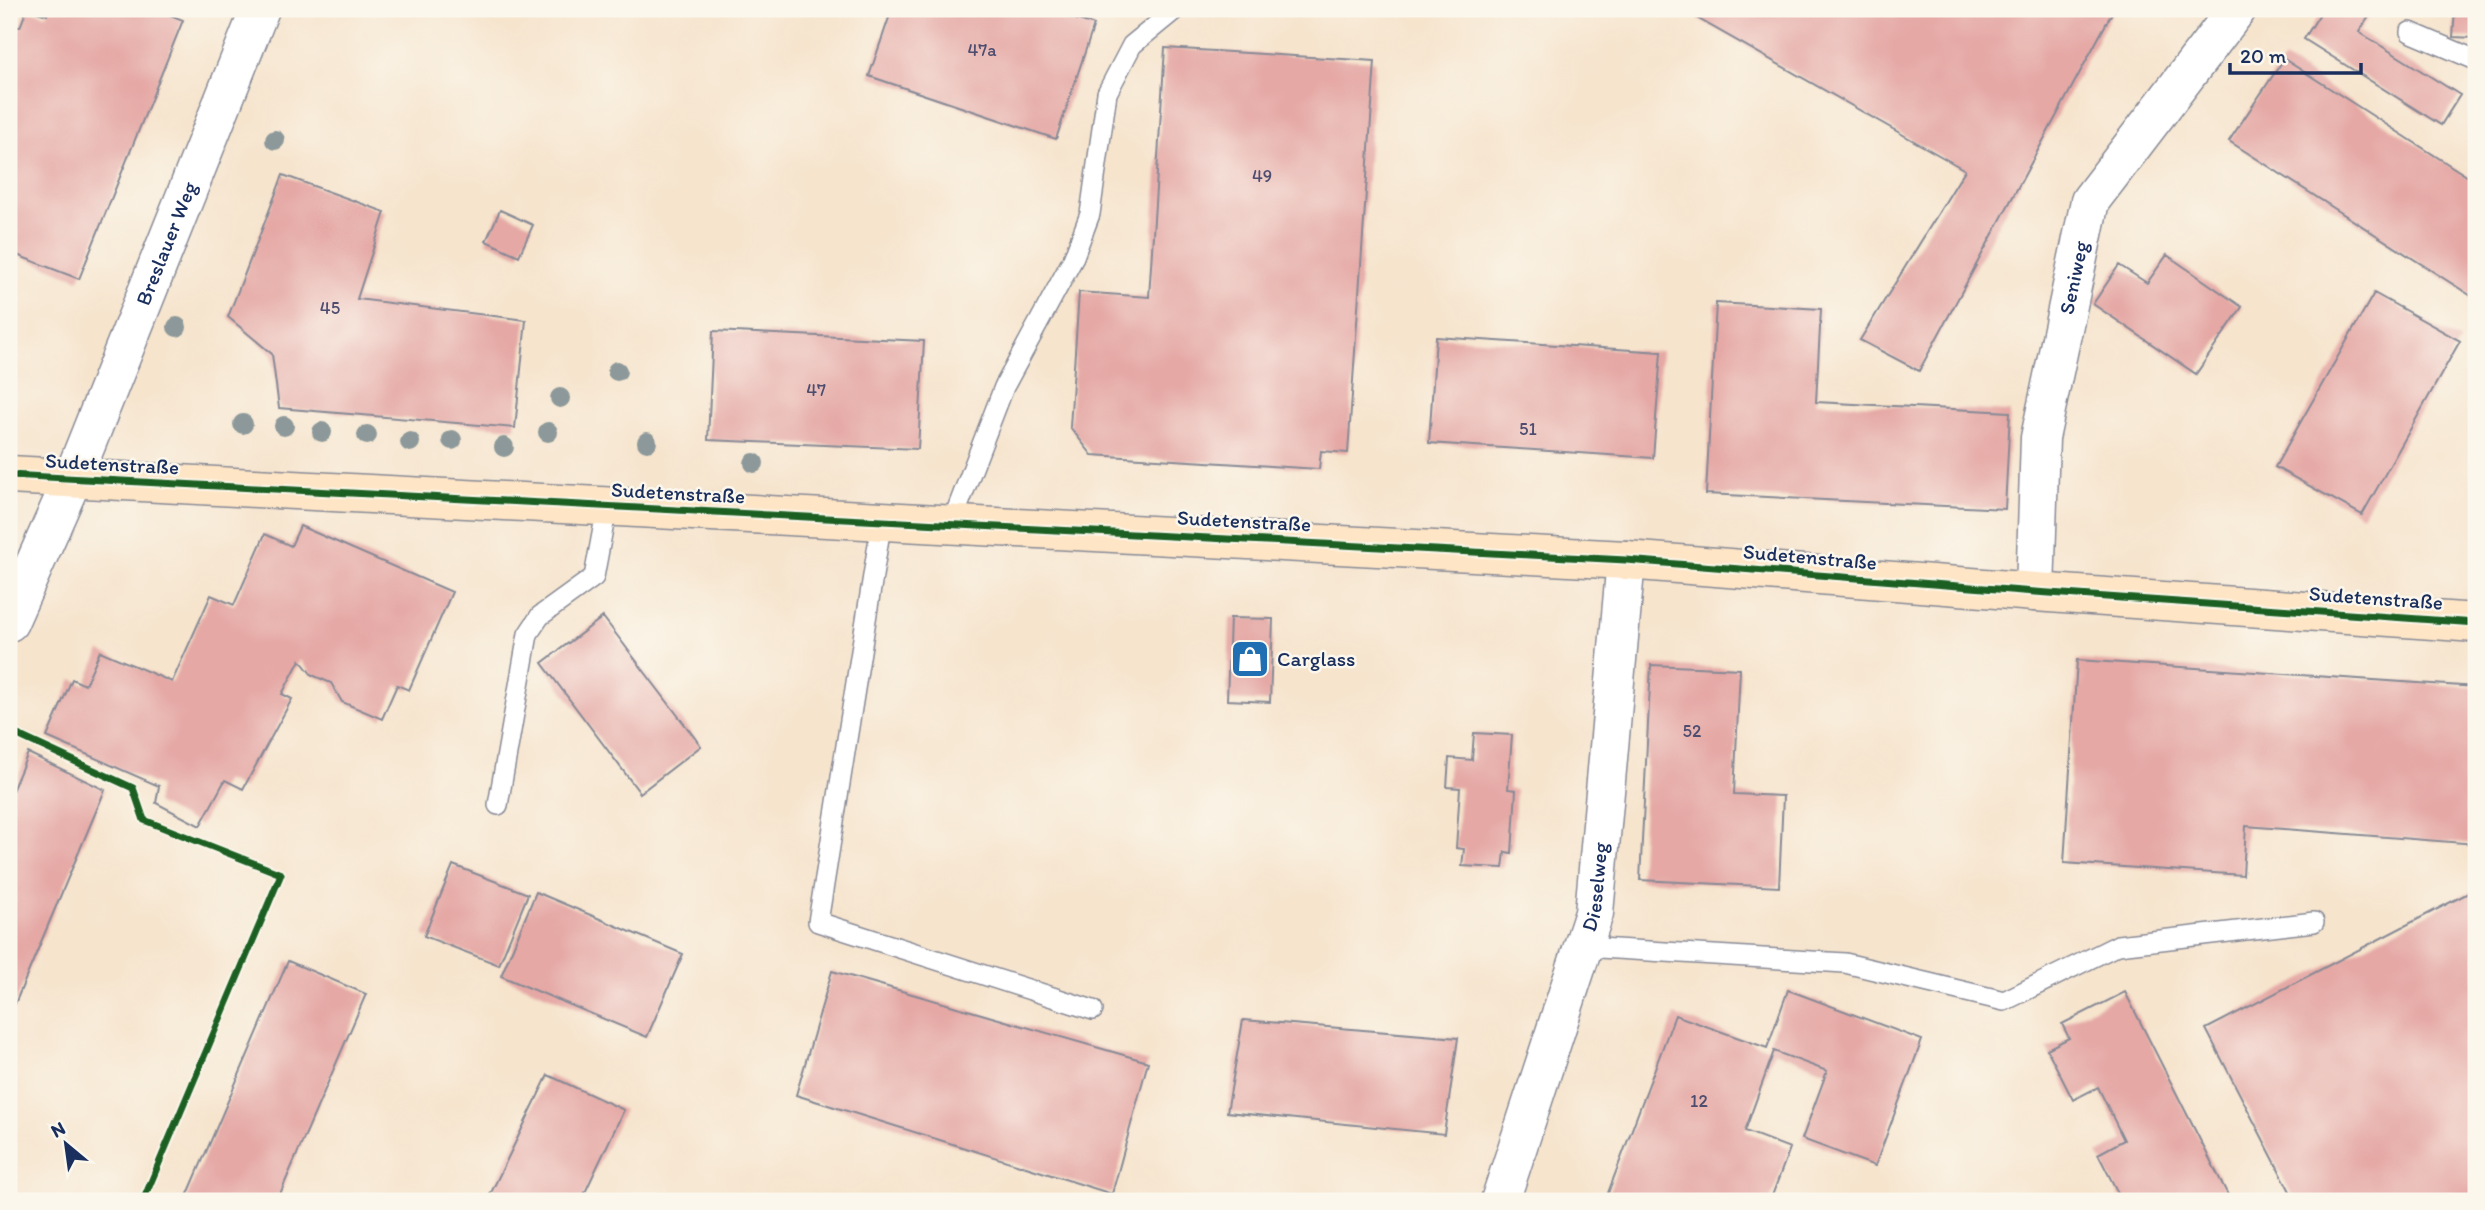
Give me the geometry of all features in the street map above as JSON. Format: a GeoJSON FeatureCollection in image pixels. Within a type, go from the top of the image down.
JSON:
{"type":"FeatureCollection","features":[{"type":"Feature","properties":{"kind":"street","name":"Breslauer Weg"},"geometry":{"type":"LineString","coordinates":[[9,622],[72,480],[260,9]]}},
{"type":"Feature","properties":{"kind":"street","name":"Seniweg"},"geometry":{"type":"LineString","coordinates":[[2035,592],[2040,438],[2090,201],[2237,9]]}},
{"type":"Feature","properties":{"kind":"street","name":"Sudetenstraße"},"geometry":{"type":"LineString","coordinates":[[9,475],[1626,560],[2476,623]]}},
{"type":"Feature","properties":{"kind":"street","name":"Dieselweg"},"geometry":{"type":"LineString","coordinates":[[1500,1201],[1594,913],[1626,560]]}},
{"type":"Feature","properties":{"kind":"lane"},"geometry":{"type":"LineString","coordinates":[[951,525],[1004,387],[1073,259],[1090,214],[1107,93],[1132,46],[1176,9]]}},
{"type":"Feature","properties":{"kind":"lane"},"geometry":{"type":"LineString","coordinates":[[2410,32],[2476,60]]}},
{"type":"Feature","properties":{"kind":"lane"},"geometry":{"type":"LineString","coordinates":[[498,804],[528,634],[540,616],[594,577],[607,507]]}},
{"type":"Feature","properties":{"kind":"lane"},"geometry":{"type":"LineString","coordinates":[[882,519],[818,922],[1093,1010]]}},
{"type":"Feature","properties":{"kind":"lane"},"geometry":{"type":"LineString","coordinates":[[1583,947],[1845,963],[2004,1001],[2119,944],[2314,922]]}},
{"type":"Feature","properties":{"kind":"building"},"geometry":{"type":"Polygon","coordinates":[[[27,9],[47,15],[49,9],[155,9],[183,20],[79,279],[9,252],[9,26],[20,27],[27,9]]]}},
{"type":"Feature","properties":{"kind":"building"},"geometry":{"type":"Polygon","coordinates":[[[892,9],[1046,9],[1094,25],[1056,139],[869,76],[892,9]]]}},
{"type":"Feature","properties":{"kind":"building"},"geometry":{"type":"Polygon","coordinates":[[[1681,9],[2114,9],[1919,371],[1860,340],[1965,170],[1681,9]]]}},
{"type":"Feature","properties":{"kind":"building"},"geometry":{"type":"Polygon","coordinates":[[[2323,9],[2374,9],[2359,32],[2460,95],[2441,125],[2304,39],[2323,9]]]}},
{"type":"Feature","properties":{"kind":"building"},"geometry":{"type":"Polygon","coordinates":[[[2455,9],[2476,9],[2476,38],[2453,37],[2455,9]]]}},
{"type":"Feature","properties":{"kind":"building"},"geometry":{"type":"Polygon","coordinates":[[[1165,48],[1375,61],[1348,453],[1321,451],[1319,469],[1092,455],[1070,427],[1079,292],[1149,297],[1165,48]]]}},
{"type":"Feature","properties":{"kind":"building"},"geometry":{"type":"Polygon","coordinates":[[[2284,59],[2476,182],[2476,299],[2229,141],[2284,59]]]}},
{"type":"Feature","properties":{"kind":"building"},"geometry":{"type":"Polygon","coordinates":[[[283,175],[385,212],[357,299],[526,320],[515,428],[279,408],[272,354],[228,317],[283,175]]]}},
{"type":"Feature","properties":{"kind":"building"},"geometry":{"type":"Polygon","coordinates":[[[500,210],[533,225],[519,256],[486,241],[500,210]]]}},
{"type":"Feature","properties":{"kind":"building"},"geometry":{"type":"Polygon","coordinates":[[[2167,255],[2242,307],[2196,374],[2093,304],[2119,265],[2147,283],[2167,255]]]}},
{"type":"Feature","properties":{"kind":"building"},"geometry":{"type":"Polygon","coordinates":[[[2374,293],[2460,341],[2362,515],[2275,467],[2374,293]]]}},
{"type":"Feature","properties":{"kind":"building"},"geometry":{"type":"Polygon","coordinates":[[[1716,303],[1821,309],[1816,402],[2010,412],[2005,509],[1706,494],[1716,303]]]}},
{"type":"Feature","properties":{"kind":"building"},"geometry":{"type":"Polygon","coordinates":[[[713,331],[924,341],[918,449],[708,440],[713,331]]]}},
{"type":"Feature","properties":{"kind":"building"},"geometry":{"type":"Polygon","coordinates":[[[1436,337],[1661,352],[1653,458],[1429,443],[1436,337]]]}},
{"type":"Feature","properties":{"kind":"building"},"geometry":{"type":"Polygon","coordinates":[[[300,526],[452,592],[409,690],[397,685],[382,719],[342,702],[331,683],[312,675],[300,660],[282,694],[292,699],[243,789],[225,780],[200,826],[156,803],[159,786],[47,737],[72,679],[85,685],[100,651],[172,682],[211,595],[234,605],[265,534],[291,546],[300,526]]]}},
{"type":"Feature","properties":{"kind":"building"},"geometry":{"type":"Polygon","coordinates":[[[603,617],[701,746],[640,793],[542,663],[603,617]]]}},
{"type":"Feature","properties":{"kind":"building","name":"Carglass"},"geometry":{"type":"Polygon","coordinates":[[[1230,618],[1273,619],[1270,702],[1227,700],[1230,618]]]}},
{"type":"Feature","properties":{"kind":"building"},"geometry":{"type":"Polygon","coordinates":[[[2077,660],[2476,687],[2476,844],[2246,826],[2243,875],[2064,863],[2077,660]]]}},
{"type":"Feature","properties":{"kind":"building"},"geometry":{"type":"Polygon","coordinates":[[[1651,665],[1740,669],[1734,794],[1783,796],[1779,887],[1640,880],[1651,665]]]}},
{"type":"Feature","properties":{"kind":"building"},"geometry":{"type":"Polygon","coordinates":[[[1474,733],[1512,735],[1508,789],[1516,790],[1512,853],[1505,852],[1503,868],[1462,866],[1464,849],[1456,848],[1460,788],[1447,787],[1449,758],[1472,760],[1474,733]]]}},
{"type":"Feature","properties":{"kind":"building"},"geometry":{"type":"Polygon","coordinates":[[[28,753],[105,790],[9,1018],[9,798],[28,753]]]}},
{"type":"Feature","properties":{"kind":"building"},"geometry":{"type":"Polygon","coordinates":[[[453,865],[528,894],[499,965],[424,936],[453,865]]]}},
{"type":"Feature","properties":{"kind":"building"},"geometry":{"type":"Polygon","coordinates":[[[2476,889],[2476,1201],[2295,1201],[2206,1029],[2476,889]]]}},
{"type":"Feature","properties":{"kind":"building"},"geometry":{"type":"Polygon","coordinates":[[[536,892],[683,954],[647,1037],[501,976],[536,892]]]}},
{"type":"Feature","properties":{"kind":"building"},"geometry":{"type":"Polygon","coordinates":[[[288,961],[366,994],[277,1201],[185,1201],[288,961]]]}},
{"type":"Feature","properties":{"kind":"building"},"geometry":{"type":"Polygon","coordinates":[[[832,971],[1148,1062],[1112,1194],[796,1095],[832,971]]]}},
{"type":"Feature","properties":{"kind":"building"},"geometry":{"type":"Polygon","coordinates":[[[1788,990],[1922,1040],[1875,1166],[1802,1139],[1827,1071],[1774,1051],[1745,1131],[1790,1148],[1770,1201],[1605,1201],[1675,1015],[1767,1048],[1788,990]]]}},
{"type":"Feature","properties":{"kind":"building"},"geometry":{"type":"Polygon","coordinates":[[[2125,992],[2231,1201],[2122,1201],[2098,1154],[2124,1140],[2098,1087],[2073,1100],[2047,1049],[2069,1038],[2062,1024],[2125,992]]]}},
{"type":"Feature","properties":{"kind":"building"},"geometry":{"type":"Polygon","coordinates":[[[1243,1020],[1458,1038],[1444,1134],[1227,1112],[1243,1020]]]}},
{"type":"Feature","properties":{"kind":"building"},"geometry":{"type":"Polygon","coordinates":[[[548,1075],[624,1110],[581,1201],[487,1201],[548,1075]]]}},
{"type":"Feature","properties":{"kind":"cycle path"},"geometry":{"type":"LineString","coordinates":[[9,475],[1626,560],[2476,623]]}},
{"type":"Feature","properties":{"kind":"cycle path"},"geometry":{"type":"LineString","coordinates":[[9,731],[133,788],[144,820],[281,874],[143,1201]]}},
{"type":"Feature","properties":{"kind":"place","name":"Carglass"},"geometry":{"type":"Point","coordinates":[1250,659]}}]}
